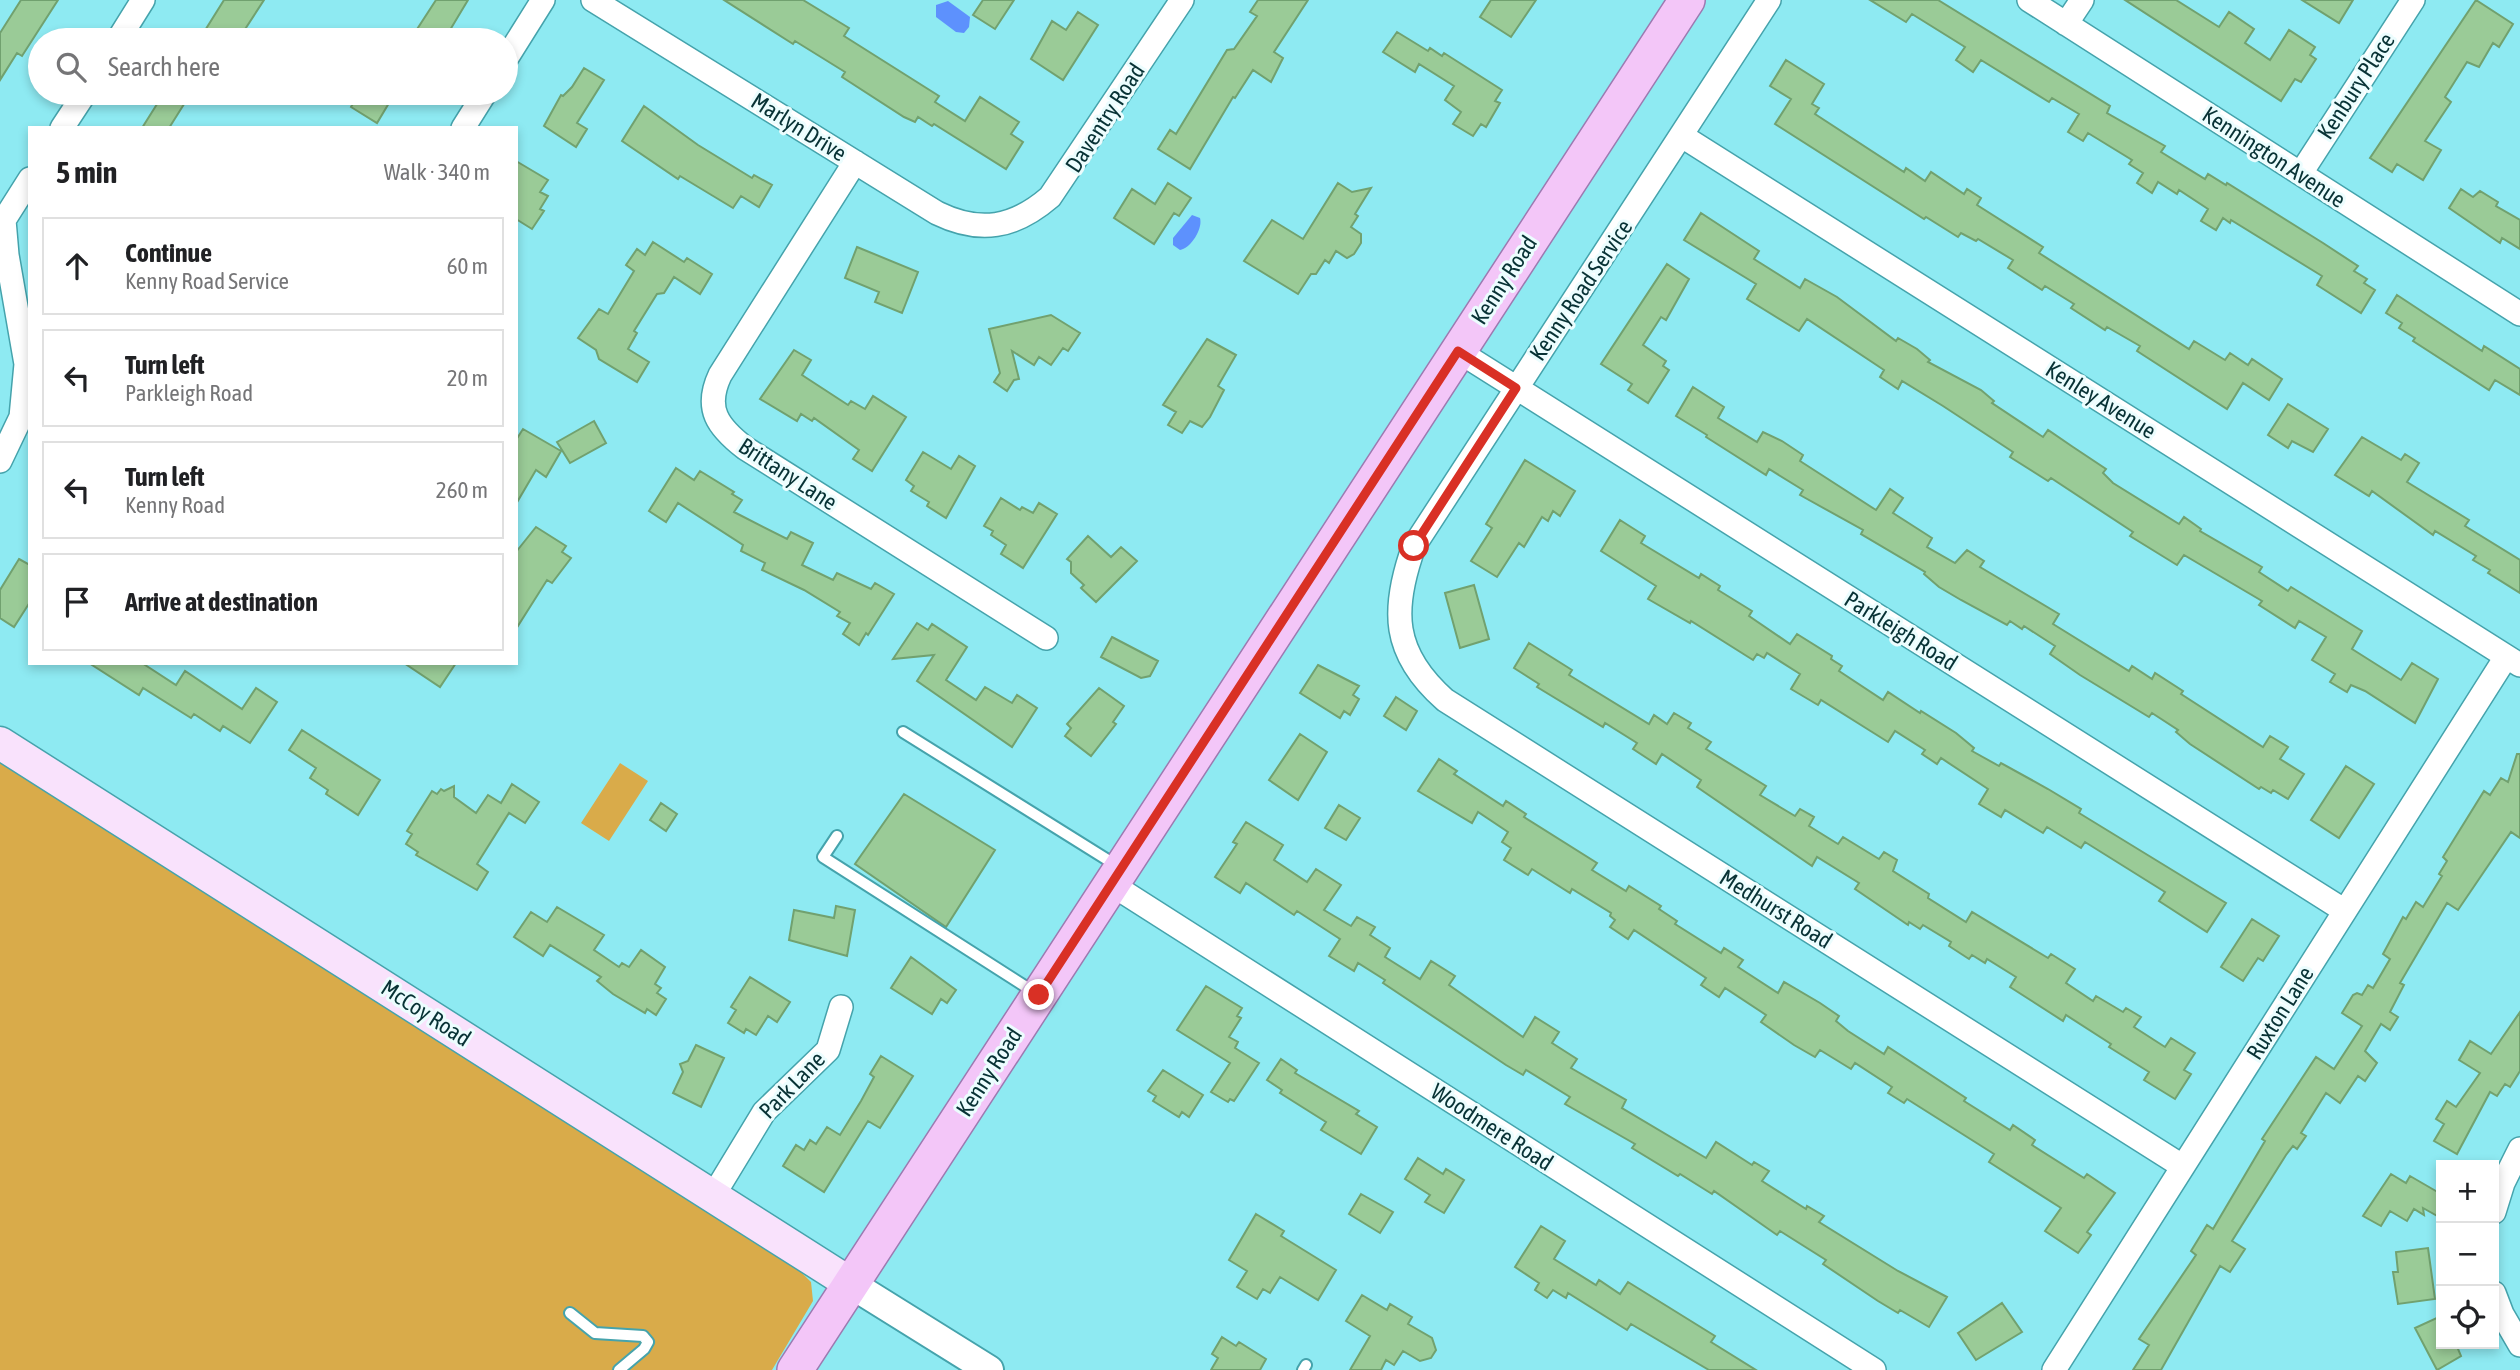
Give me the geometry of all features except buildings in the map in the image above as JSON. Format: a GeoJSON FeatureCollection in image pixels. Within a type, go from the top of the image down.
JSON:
{"type":"FeatureCollection","features":[{"type":"Feature","properties":{"kind":"main road","name":"Kenny Road"},"geometry":{"type":"LineString","coordinates":[[795,1370],[1687,0]]}},
{"type":"Feature","properties":{"kind":"main road","name":"McCoy Road"},"geometry":{"type":"LineString","coordinates":[[0,743],[851,1284]]}},
{"type":"Feature","properties":{"kind":"street"},"geometry":{"type":"LineString","coordinates":[[126,28],[144,0]]}},
{"type":"Feature","properties":{"kind":"street"},"geometry":{"type":"LineString","coordinates":[[518,40],[543,0]]}},
{"type":"Feature","properties":{"kind":"street","name":"Marlyn Drive"},"geometry":{"type":"LineString","coordinates":[[593,0],[954,221],[974,226],[1012,220]]}},
{"type":"Feature","properties":{"kind":"street","name":"Kenny Road Service"},"geometry":{"type":"LineString","coordinates":[[1399,626],[1400,584],[1414,546],[1769,0]]}},
{"type":"Feature","properties":{"kind":"street","name":"Kennington Avenue"},"geometry":{"type":"LineString","coordinates":[[2029,0],[2520,314]]}},
{"type":"Feature","properties":{"kind":"street"},"geometry":{"type":"LineString","coordinates":[[2066,24],[2082,0]]}},
{"type":"Feature","properties":{"kind":"street","name":"Kenbury Place"},"geometry":{"type":"LineString","coordinates":[[2301,173],[2413,0]]}},
{"type":"Feature","properties":{"kind":"street","name":"Daventry Road"},"geometry":{"type":"LineString","coordinates":[[1012,220],[1033,211],[1065,179],[1178,1]]}},
{"type":"Feature","properties":{"kind":"street"},"geometry":{"type":"LineString","coordinates":[[63,126],[77,105]]}},
{"type":"Feature","properties":{"kind":"street"},"geometry":{"type":"LineString","coordinates":[[464,126],[477,105]]}},
{"type":"Feature","properties":{"kind":"street","name":"Kenley Avenue"},"geometry":{"type":"LineString","coordinates":[[1682,136],[2513,661]]}},
{"type":"Feature","properties":{"kind":"street","name":"Brittany Lane"},"geometry":{"type":"LineString","coordinates":[[855,162],[720,375],[712,390],[713,410],[725,432],[745,448],[1046,638]]}},
{"type":"Feature","properties":{"kind":"street"},"geometry":{"type":"LineString","coordinates":[[0,461],[21,417],[26,364],[3,253],[4,220],[28,182]]}},
{"type":"Feature","properties":{"kind":"street"},"geometry":{"type":"LineString","coordinates":[[3,253],[28,269]]}},
{"type":"Feature","properties":{"kind":"street","name":"Parkleigh Road"},"geometry":{"type":"LineString","coordinates":[[1458,351],[2345,911]]}},
{"type":"Feature","properties":{"kind":"street","name":"Medhurst Road"},"geometry":{"type":"LineString","coordinates":[[1399,626],[1415,668],[1445,700],[2182,1166]]}},
{"type":"Feature","properties":{"kind":"street","name":"Ruxton Lane"},"geometry":{"type":"LineString","coordinates":[[2054,1370],[2345,911],[2513,661]]}},
{"type":"Feature","properties":{"kind":"street","name":"Woodmere Road"},"geometry":{"type":"LineString","coordinates":[[1116,876],[1874,1370]]}},
{"type":"Feature","properties":{"kind":"street","name":"Park Lane"},"geometry":{"type":"LineString","coordinates":[[713,1196],[764,1112],[828,1050],[841,1007]]}},
{"type":"Feature","properties":{"kind":"street"},"geometry":{"type":"LineString","coordinates":[[2499,1196],[2520,1149]]}},
{"type":"Feature","properties":{"kind":"street"},"geometry":{"type":"LineString","coordinates":[[851,1284],[989,1370]]}},
{"type":"Feature","properties":{"kind":"street"},"geometry":{"type":"LineString","coordinates":[[2499,1306],[2520,1345]]}},
{"type":"Feature","properties":{"kind":"lane"},"geometry":{"type":"LineString","coordinates":[[903,732],[1116,876]]}},
{"type":"Feature","properties":{"kind":"lane"},"geometry":{"type":"LineString","coordinates":[[837,835],[823,857],[1039,995]]}},
{"type":"Feature","properties":{"kind":"lane"},"geometry":{"type":"LineString","coordinates":[[570,1313],[595,1333],[643,1336],[648,1342],[644,1349],[618,1370]]}},
{"type":"Feature","properties":{"kind":"shaded area"},"geometry":{"type":"Polygon","coordinates":[[[0,762],[795,1266],[811,1282],[813,1301],[772,1370],[0,1370],[0,762]]]}},
{"type":"Feature","properties":{"kind":"shaded area"},"geometry":{"type":"Polygon","coordinates":[[[620,763],[648,781],[609,841],[581,823],[620,763]]]}},
{"type":"Feature","properties":{"kind":"water"},"geometry":{"type":"Polygon","coordinates":[[[948,1],[970,17],[969,27],[964,33],[956,32],[936,17],[936,5],[948,1]]]}},
{"type":"Feature","properties":{"kind":"water"},"geometry":{"type":"Polygon","coordinates":[[[1192,215],[1200,218],[1200,227],[1192,242],[1180,250],[1173,245],[1173,238],[1192,215]]]}},
{"type":"Feature","properties":{"kind":"route"},"geometry":{"type":"LineString","coordinates":[[1039,995],[1458,351],[1516,388],[1414,546]]}}]}
